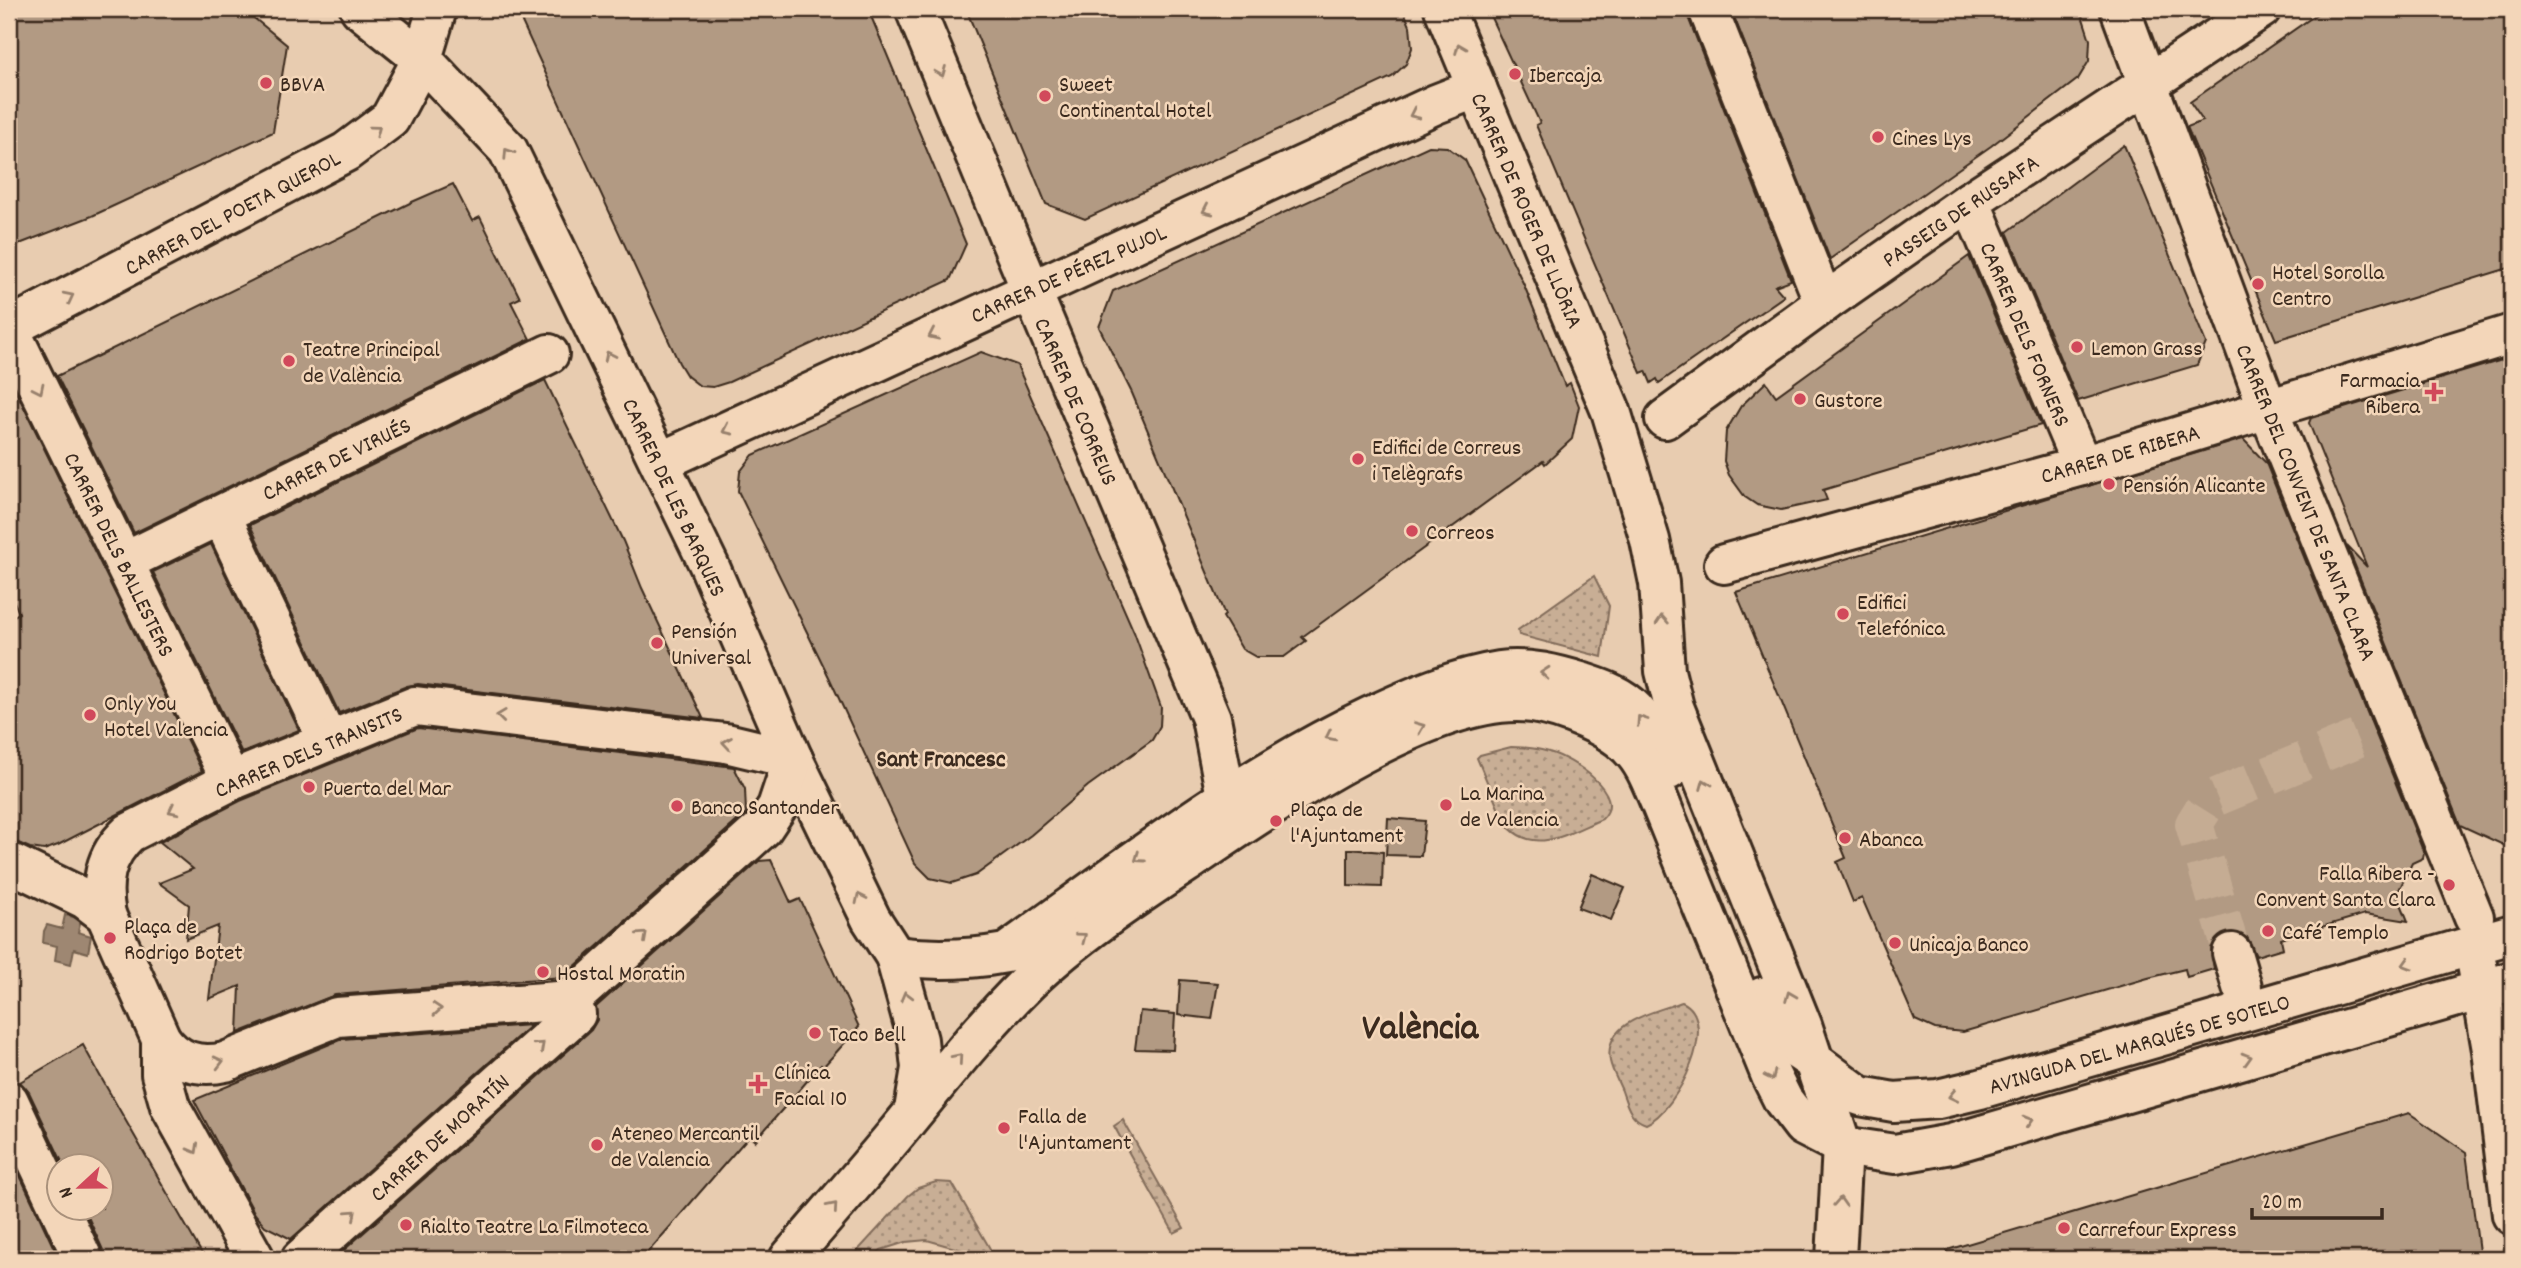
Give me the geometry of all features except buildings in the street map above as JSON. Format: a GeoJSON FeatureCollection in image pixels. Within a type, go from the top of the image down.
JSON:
{"type":"FeatureCollection","features":[{"type":"Feature","properties":{"kind":"street","name":"CARRER DE LES BARQUES"},"geometry":{"type":"LineString","coordinates":[[360,9],[422,59],[509,150],[709,565],[793,759],[871,919],[895,956]]}},
{"type":"Feature","properties":{"kind":"street","name":"CARRER DEL POETA QUEROL"},"geometry":{"type":"LineString","coordinates":[[9,328],[346,152],[390,119],[422,59],[437,9]]}},
{"type":"Feature","properties":{"kind":"street","name":"CARRER DE CORREUS"},"geometry":{"type":"LineString","coordinates":[[915,9],[1211,718],[1226,796]]}},
{"type":"Feature","properties":{"kind":"street","name":"CARRER DE ROGER DE LLÒRIA"},"geometry":{"type":"LineString","coordinates":[[1444,9],[1611,411],[1650,540],[1659,583],[1665,671],[1674,707],[1802,1026],[1812,1060]]}},
{"type":"Feature","properties":{"kind":"street"},"geometry":{"type":"LineString","coordinates":[[1708,9],[1824,303]]}},
{"type":"Feature","properties":{"kind":"street","name":"CARRER DEL CONVENT DE SANTA CLARA"},"geometry":{"type":"LineString","coordinates":[[2120,9],[2384,728],[2473,931]]}},
{"type":"Feature","properties":{"kind":"street","name":"PASSEIG DE RUSSAFA"},"geometry":{"type":"LineString","coordinates":[[1665,419],[1970,201],[2261,9]]}},
{"type":"Feature","properties":{"kind":"street","name":"CARRER DE PÉREZ PUJOL"},"geometry":{"type":"LineString","coordinates":[[660,462],[1436,104],[1477,88]]}},
{"type":"Feature","properties":{"kind":"street","name":"CARRER DELS FORNERS"},"geometry":{"type":"LineString","coordinates":[[1970,201],[2082,466]]}},
{"type":"Feature","properties":{"kind":"street","name":"CARRER DELS BALLESTERS"},"geometry":{"type":"LineString","coordinates":[[9,328],[231,781]]}},
{"type":"Feature","properties":{"kind":"street","name":"CARRER DE RIBERA"},"geometry":{"type":"LineString","coordinates":[[1724,564],[2082,466],[2512,334]]}},
{"type":"Feature","properties":{"kind":"street","name":"CARRER DE VIRUÉS"},"geometry":{"type":"LineString","coordinates":[[124,562],[549,354]]}},
{"type":"Feature","properties":{"kind":"street"},"geometry":{"type":"LineString","coordinates":[[221,515],[328,741]]}},
{"type":"Feature","properties":{"kind":"street"},"geometry":{"type":"LineString","coordinates":[[914,1111],[921,1068],[920,1054],[895,956],[938,960],[971,959],[1006,953],[1226,796],[1326,737],[1408,699],[1460,680],[1503,670],[1555,674],[1610,692],[1634,709],[1656,742],[1677,786],[1776,1034],[1812,1060],[1842,1146],[1836,1259]]}},
{"type":"Feature","properties":{"kind":"street"},"geometry":{"type":"LineString","coordinates":[[789,1259],[972,1042],[1038,973],[1142,892],[1295,791],[1387,741],[1457,713],[1497,705],[1532,703],[1582,718],[1628,745],[1644,766],[1783,1100],[1802,1126],[1842,1146]]}},
{"type":"Feature","properties":{"kind":"street","name":"CARRER DELS TRANSITS"},"geometry":{"type":"LineString","coordinates":[[106,915],[102,893],[103,875],[117,844],[129,833],[231,781],[415,706],[726,743],[793,759]]}},
{"type":"Feature","properties":{"kind":"street","name":"CARRER DE MORATÍN"},"geometry":{"type":"LineString","coordinates":[[301,1259],[763,828],[777,807],[793,759]]}},
{"type":"Feature","properties":{"kind":"street"},"geometry":{"type":"LineString","coordinates":[[18,867],[85,899],[106,915],[161,1039],[178,1058],[209,1066],[337,1017],[558,1001],[575,1006]]}},
{"type":"Feature","properties":{"kind":"street"},"geometry":{"type":"LineString","coordinates":[[2473,931],[2498,985],[2512,1215]]}},
{"type":"Feature","properties":{"kind":"street","name":"AVINGUDA DEL MARQUÉS DE SOTELO"},"geometry":{"type":"LineString","coordinates":[[1812,1060],[1860,1096],[1894,1102],[1938,1099],[1980,1089],[2473,931],[2512,934]]}},
{"type":"Feature","properties":{"kind":"street","name":"AVINGUDA DEL MARQUÉS DE SOTELO"},"geometry":{"type":"LineString","coordinates":[[1842,1146],[1895,1154],[1951,1144],[2498,985]]}},
{"type":"Feature","properties":{"kind":"street"},"geometry":{"type":"LineString","coordinates":[[161,1039],[161,1074],[170,1106],[255,1259]]}},
{"type":"Feature","properties":{"kind":"street"},"geometry":{"type":"LineString","coordinates":[[9,1101],[83,1259]]}},
{"type":"Feature","properties":{"kind":"shaded area"},"geometry":{"type":"Polygon","coordinates":[[[1594,576],[1609,606],[1602,657],[1519,635],[1518,630],[1594,576]]]}},
{"type":"Feature","properties":{"kind":"shaded area"},"geometry":{"type":"Polygon","coordinates":[[[1511,747],[1549,752],[1583,769],[1603,788],[1608,799],[1608,809],[1602,819],[1564,836],[1539,841],[1515,833],[1504,822],[1477,758],[1511,747]]]}},
{"type":"Feature","properties":{"kind":"shaded area"},"geometry":{"type":"Polygon","coordinates":[[[65,915],[81,919],[78,932],[91,936],[88,953],[74,949],[71,964],[55,960],[57,946],[43,943],[47,925],[62,929],[65,915]]]}},
{"type":"Feature","properties":{"kind":"shaded area"},"geometry":{"type":"Polygon","coordinates":[[[1682,1002],[1693,1012],[1698,1027],[1697,1045],[1682,1084],[1671,1102],[1646,1124],[1636,1119],[1628,1106],[1611,1065],[1610,1047],[1614,1036],[1633,1020],[1682,1002]]]}},
{"type":"Feature","properties":{"kind":"shaded area"},"geometry":{"type":"Polygon","coordinates":[[[1123,1120],[1184,1228],[1174,1233],[1114,1126],[1123,1120]]]}},
{"type":"Feature","properties":{"kind":"shaded area"},"geometry":{"type":"Polygon","coordinates":[[[936,1182],[952,1183],[996,1259],[977,1259],[962,1250],[927,1240],[906,1242],[881,1250],[871,1259],[850,1259],[908,1196],[918,1188],[936,1182]]]}},
{"type":"Feature","properties":{"kind":"tunnel"},"geometry":{"type":"LineString","coordinates":[[2232,953],[2194,824],[2209,800],[2371,733]]}},
{"type":"Feature","properties":{"kind":"place","name":"Ibercaja"},"geometry":{"type":"Point","coordinates":[1515,74]}},
{"type":"Feature","properties":{"kind":"place","name":"BBVA"},"geometry":{"type":"Point","coordinates":[266,83]}},
{"type":"Feature","properties":{"kind":"place","name":"Sweet Continental Hotel"},"geometry":{"type":"Point","coordinates":[1045,96]}},
{"type":"Feature","properties":{"kind":"place","name":"Cines Lys"},"geometry":{"type":"Point","coordinates":[1878,137]}},
{"type":"Feature","properties":{"kind":"place","name":"Hotel Sorolla Centro"},"geometry":{"type":"Point","coordinates":[2258,284]}},
{"type":"Feature","properties":{"kind":"place","name":"Lemon Grass"},"geometry":{"type":"Point","coordinates":[2077,347]}},
{"type":"Feature","properties":{"kind":"place","name":"Teatre Principal de València"},"geometry":{"type":"Point","coordinates":[289,361]}},
{"type":"Feature","properties":{"kind":"place","name":"Farmacia Ribera"},"geometry":{"type":"Point","coordinates":[2434,392]}},
{"type":"Feature","properties":{"kind":"place","name":"Gustore"},"geometry":{"type":"Point","coordinates":[1800,399]}},
{"type":"Feature","properties":{"kind":"place","name":"Edifici de Correus i Telègrafs"},"geometry":{"type":"Point","coordinates":[1358,459]}},
{"type":"Feature","properties":{"kind":"place","name":"Pensión Alicante"},"geometry":{"type":"Point","coordinates":[2109,484]}},
{"type":"Feature","properties":{"kind":"place","name":"Correos"},"geometry":{"type":"Point","coordinates":[1412,531]}},
{"type":"Feature","properties":{"kind":"place","name":"Edifici Telefónica"},"geometry":{"type":"Point","coordinates":[1843,614]}},
{"type":"Feature","properties":{"kind":"place","name":"Pensión Universal"},"geometry":{"type":"Point","coordinates":[657,643]}},
{"type":"Feature","properties":{"kind":"place","name":"Only You Hotel Valencia"},"geometry":{"type":"Point","coordinates":[90,715]}},
{"type":"Feature","properties":{"kind":"place","name":"Puerta del Mar"},"geometry":{"type":"Point","coordinates":[309,787]}},
{"type":"Feature","properties":{"kind":"place","name":"La Marina de Valencia"},"geometry":{"type":"Point","coordinates":[1446,805]}},
{"type":"Feature","properties":{"kind":"place","name":"Banco Santander"},"geometry":{"type":"Point","coordinates":[677,806]}},
{"type":"Feature","properties":{"kind":"place","name":"Plaça de l'Ajuntament"},"geometry":{"type":"Point","coordinates":[1276,821]}},
{"type":"Feature","properties":{"kind":"place","name":"Abanca"},"geometry":{"type":"Point","coordinates":[1845,838]}},
{"type":"Feature","properties":{"kind":"place","name":"Falla Ribera - Convent Santa Clara"},"geometry":{"type":"Point","coordinates":[2449,885]}},
{"type":"Feature","properties":{"kind":"place","name":"Café Templo"},"geometry":{"type":"Point","coordinates":[2268,931]}},
{"type":"Feature","properties":{"kind":"place","name":"Plaça de Rodrigo Botet"},"geometry":{"type":"Point","coordinates":[110,938]}},
{"type":"Feature","properties":{"kind":"place","name":"Unicaja Banco"},"geometry":{"type":"Point","coordinates":[1895,943]}},
{"type":"Feature","properties":{"kind":"place","name":"Hostal Moratin"},"geometry":{"type":"Point","coordinates":[543,972]}},
{"type":"Feature","properties":{"kind":"place","name":"Taco Bell"},"geometry":{"type":"Point","coordinates":[815,1033]}},
{"type":"Feature","properties":{"kind":"place","name":"Clínica Facial 10"},"geometry":{"type":"Point","coordinates":[758,1084]}},
{"type":"Feature","properties":{"kind":"place","name":"Falla de l'Ajuntament"},"geometry":{"type":"Point","coordinates":[1004,1128]}},
{"type":"Feature","properties":{"kind":"place","name":"Ateneo Mercantil de Valencia"},"geometry":{"type":"Point","coordinates":[597,1145]}},
{"type":"Feature","properties":{"kind":"place","name":"Rialto Teatre La Filmoteca"},"geometry":{"type":"Point","coordinates":[406,1225]}},
{"type":"Feature","properties":{"kind":"place","name":"Carrefour Express"},"geometry":{"type":"Point","coordinates":[2064,1228]}},
{"type":"Feature","properties":{"kind":"district","name":"Sant Francesc"},"geometry":{"type":"Point","coordinates":[941,758]}},
{"type":"Feature","properties":{"kind":"district","name":"València"},"geometry":{"type":"Point","coordinates":[1420,1025]}}]}
